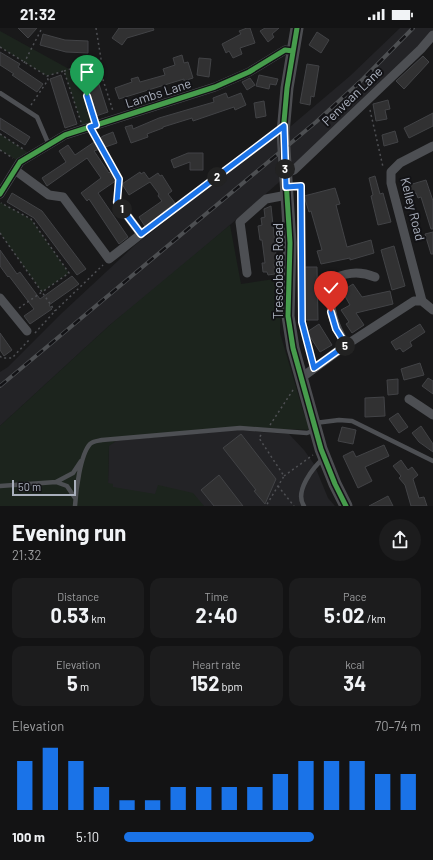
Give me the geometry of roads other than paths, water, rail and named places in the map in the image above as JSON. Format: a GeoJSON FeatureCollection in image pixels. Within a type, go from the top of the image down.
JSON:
{"type":"FeatureCollection","features":[{"type":"Feature","properties":{"kind":"street","name":"Trescobeas Road"},"geometry":{"type":"LineString","coordinates":[[297,28],[287,88],[284,129],[290,243],[288,316],[293,348],[314,427],[322,453],[345,506]]}},
{"type":"Feature","properties":{"kind":"street","name":"Penvean Lane"},"geometry":{"type":"LineString","coordinates":[[286,174],[294,170],[421,49],[433,35]]}},
{"type":"Feature","properties":{"kind":"street","name":"Lambs Lane"},"geometry":{"type":"LineString","coordinates":[[0,194],[18,166],[32,155],[65,135],[215,87],[249,72],[285,50],[293,51]]}},
{"type":"Feature","properties":{"kind":"street","name":"Kelley Road"},"geometry":{"type":"LineString","coordinates":[[422,301],[391,183],[391,172],[400,162],[433,146]]}},
{"type":"Feature","properties":{"kind":"street"},"geometry":{"type":"LineString","coordinates":[[18,166],[49,195],[63,197],[109,259],[141,234],[117,202]]}},
{"type":"Feature","properties":{"kind":"street"},"geometry":{"type":"LineString","coordinates":[[247,273],[240,222],[266,199],[287,195]]}},
{"type":"Feature","properties":{"kind":"street"},"geometry":{"type":"LineString","coordinates":[[346,345],[336,329],[331,312],[328,281],[342,274],[364,272],[375,277]]}},
{"type":"Feature","properties":{"kind":"street"},"geometry":{"type":"LineString","coordinates":[[0,298],[27,331]]}},
{"type":"Feature","properties":{"kind":"street"},"geometry":{"type":"LineString","coordinates":[[301,378],[346,345],[414,301],[422,301],[433,310]]}},
{"type":"Feature","properties":{"kind":"street"},"geometry":{"type":"LineString","coordinates":[[408,399],[433,415]]}},
{"type":"Feature","properties":{"kind":"lane"},"geometry":{"type":"LineString","coordinates":[[0,93],[38,117],[49,145]]}},
{"type":"Feature","properties":{"kind":"lane"},"geometry":{"type":"LineString","coordinates":[[0,486],[56,482],[73,473],[90,444],[97,441],[240,428],[307,432],[314,427],[339,420],[352,421],[433,462]]}},
{"type":"Feature","properties":{"kind":"lane"},"geometry":{"type":"LineString","coordinates":[[304,506],[302,503],[303,489],[308,475],[322,453]]}},
{"type":"Feature","properties":{"kind":"lane"},"geometry":{"type":"LineString","coordinates":[[75,506],[75,498],[83,458]]}},
{"type":"Feature","properties":{"kind":"lane"},"geometry":{"type":"LineString","coordinates":[[56,482],[67,486],[75,498]]}},
{"type":"Feature","properties":{"kind":"railway"},"geometry":{"type":"LineString","coordinates":[[0,386],[316,122],[363,79],[413,28]]}}]}
